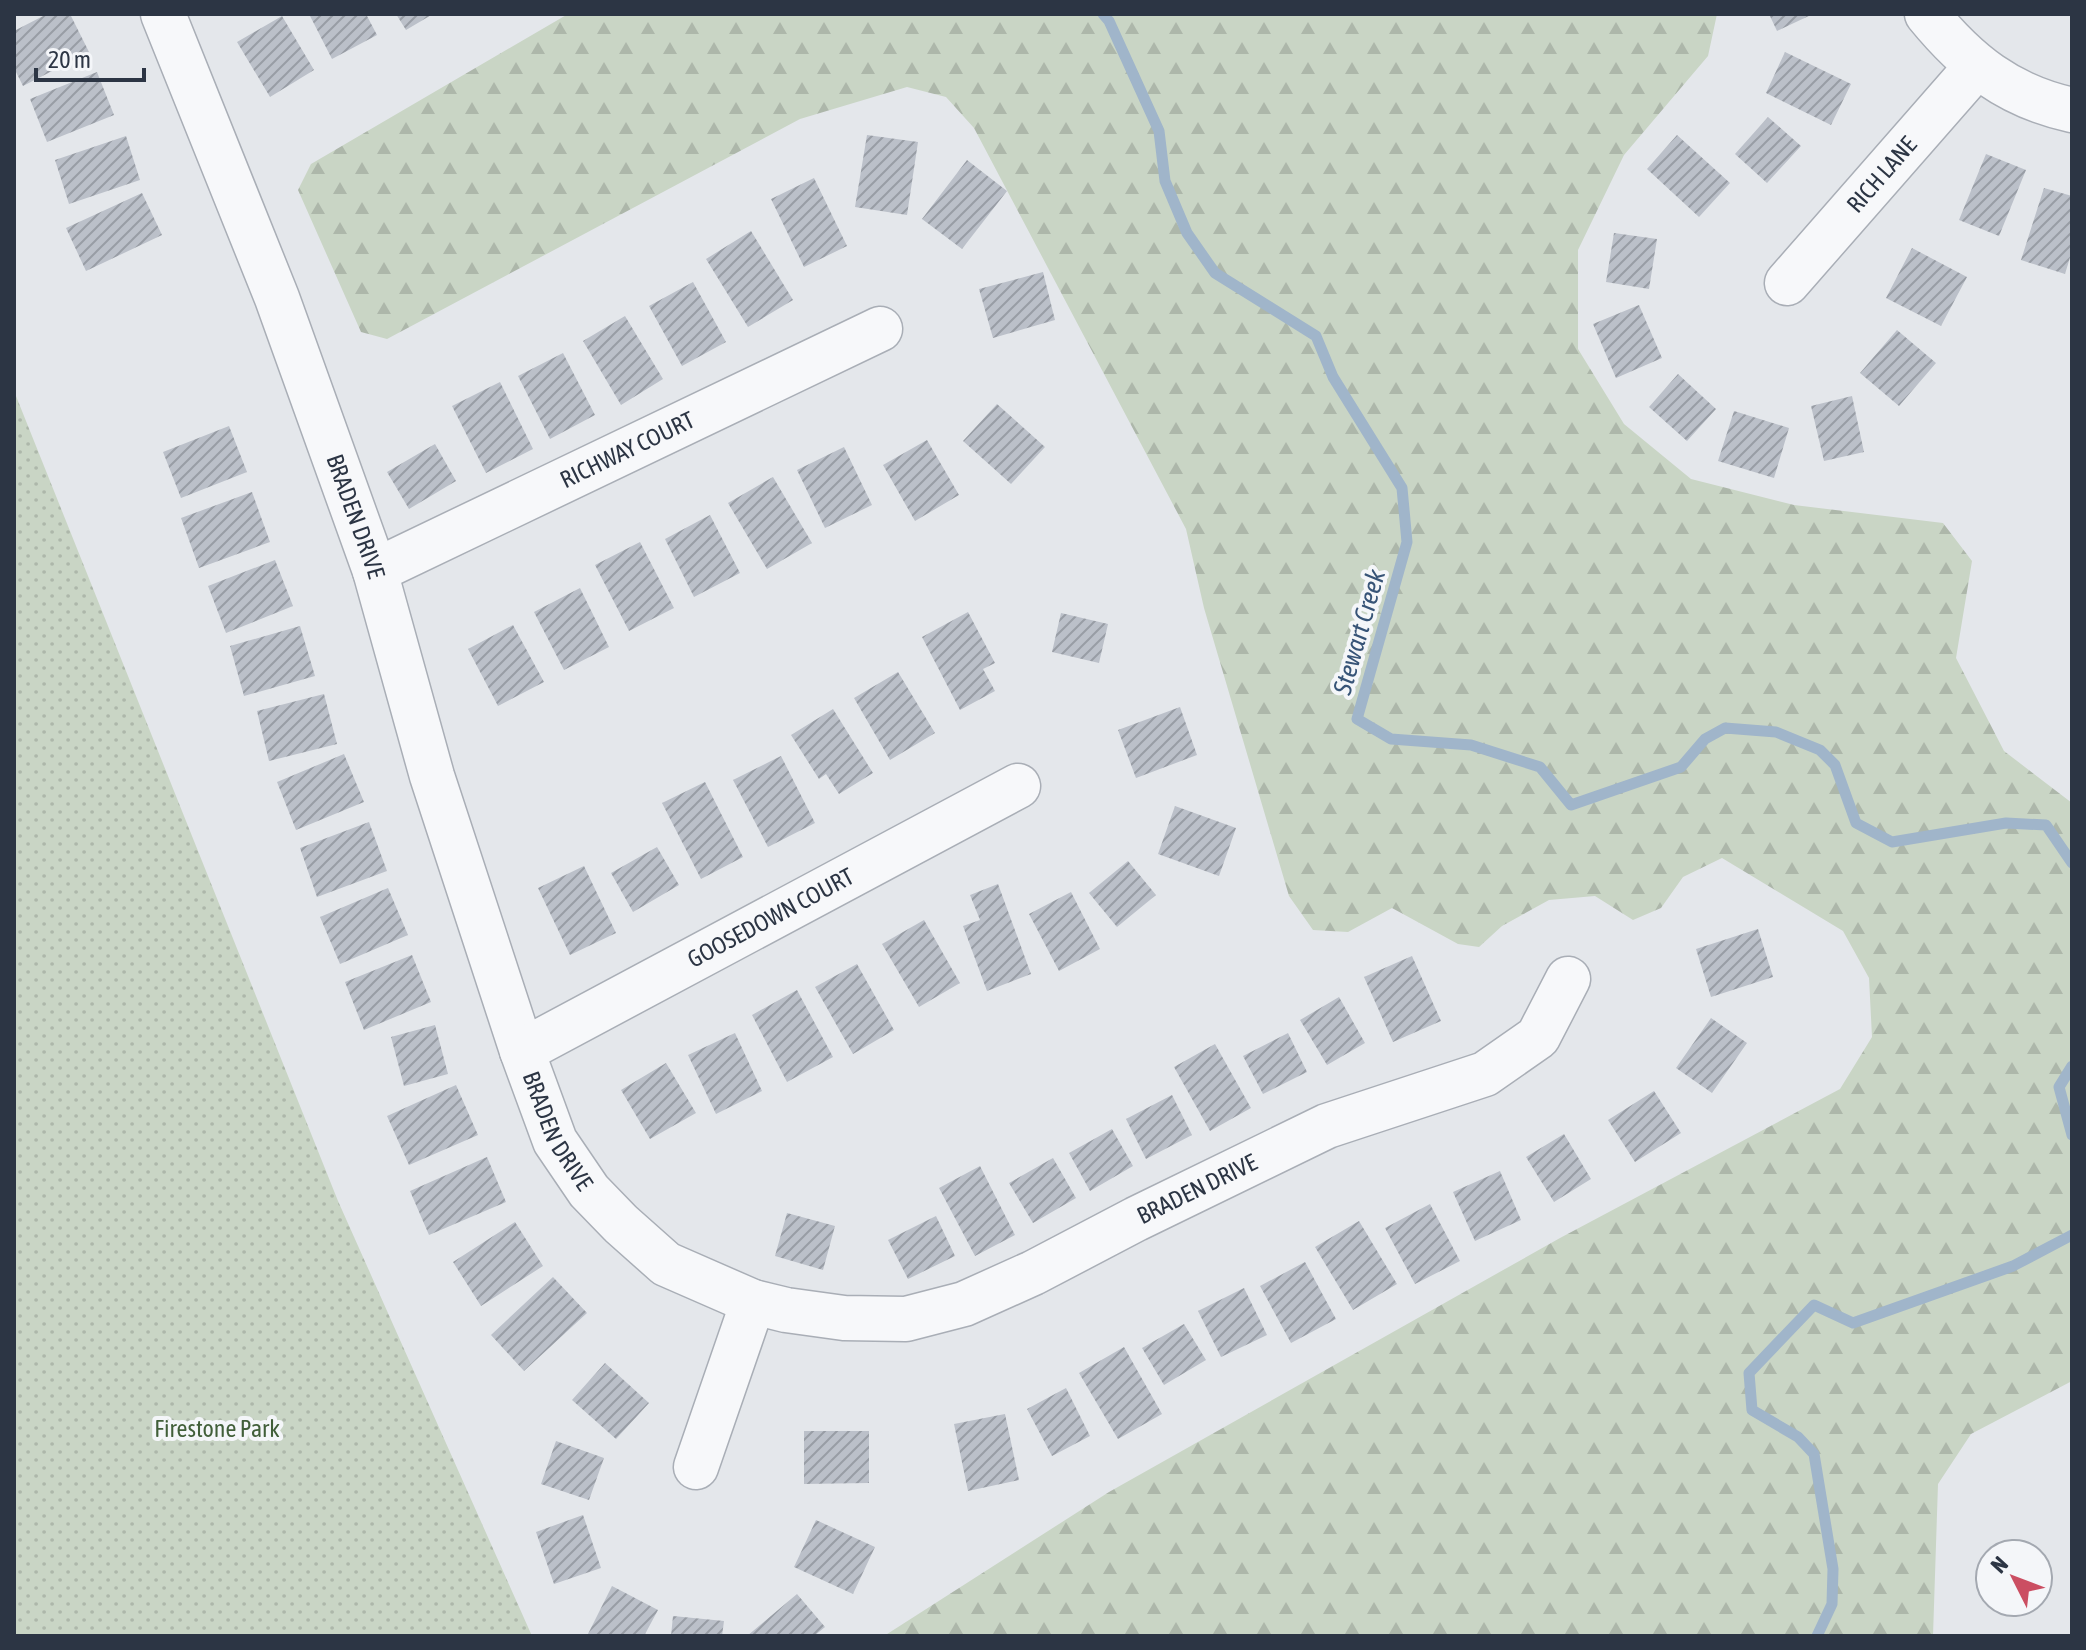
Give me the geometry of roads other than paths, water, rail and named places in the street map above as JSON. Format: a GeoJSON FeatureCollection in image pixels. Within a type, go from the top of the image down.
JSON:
{"type":"FeatureCollection","features":[{"type":"Feature","properties":{"kind":"street","name":"BRADEN DRIVE"},"geometry":{"type":"LineString","coordinates":[[163,14],[277,298],[375,571],[432,776],[522,1051],[555,1141],[589,1191],[666,1264],[753,1302],[844,1318],[906,1319],[964,1304],[1033,1273],[1327,1126],[1485,1074],[1538,1037],[1568,979]]}},
{"type":"Feature","properties":{"kind":"street"},"geometry":{"type":"LineString","coordinates":[[1927,14],[1954,47],[1977,66],[2027,96],[2072,110]]}},
{"type":"Feature","properties":{"kind":"street","name":"RICH LANE"},"geometry":{"type":"LineString","coordinates":[[1787,283],[1977,66]]}},
{"type":"Feature","properties":{"kind":"street","name":"RICHWAY COURT"},"geometry":{"type":"LineString","coordinates":[[375,571],[880,329]]}},
{"type":"Feature","properties":{"kind":"street","name":"GOOSEDOWN COURT"},"geometry":{"type":"LineString","coordinates":[[522,1051],[1018,786]]}},
{"type":"Feature","properties":{"kind":"street"},"geometry":{"type":"LineString","coordinates":[[696,1467],[753,1302]]}},
{"type":"Feature","properties":{"kind":"waterway","name":"Stewart Creek"},"geometry":{"type":"LineString","coordinates":[[1103,14],[1159,131],[1165,181],[1187,233],[1215,273],[1316,336],[1333,377],[1402,488],[1407,542],[1357,719],[1391,739],[1471,745],[1540,767],[1571,805],[1681,767],[1705,739],[1725,728],[1776,732],[1820,750],[1835,765],[1856,823],[1892,842],[2006,823],[2046,825],[2072,863]]}},
{"type":"Feature","properties":{"kind":"waterway"},"geometry":{"type":"LineString","coordinates":[[2072,1066],[2059,1087],[2072,1135]]}},
{"type":"Feature","properties":{"kind":"waterway"},"geometry":{"type":"LineString","coordinates":[[1817,1636],[1832,1604],[1833,1569],[1814,1454],[1798,1437],[1752,1410],[1749,1373],[1814,1305],[1853,1323],[2013,1266],[2072,1235]]}},
{"type":"Feature","properties":{"kind":"park label","name":"Firestone Park"},"geometry":{"type":"Point","coordinates":[217,1429]}}]}
